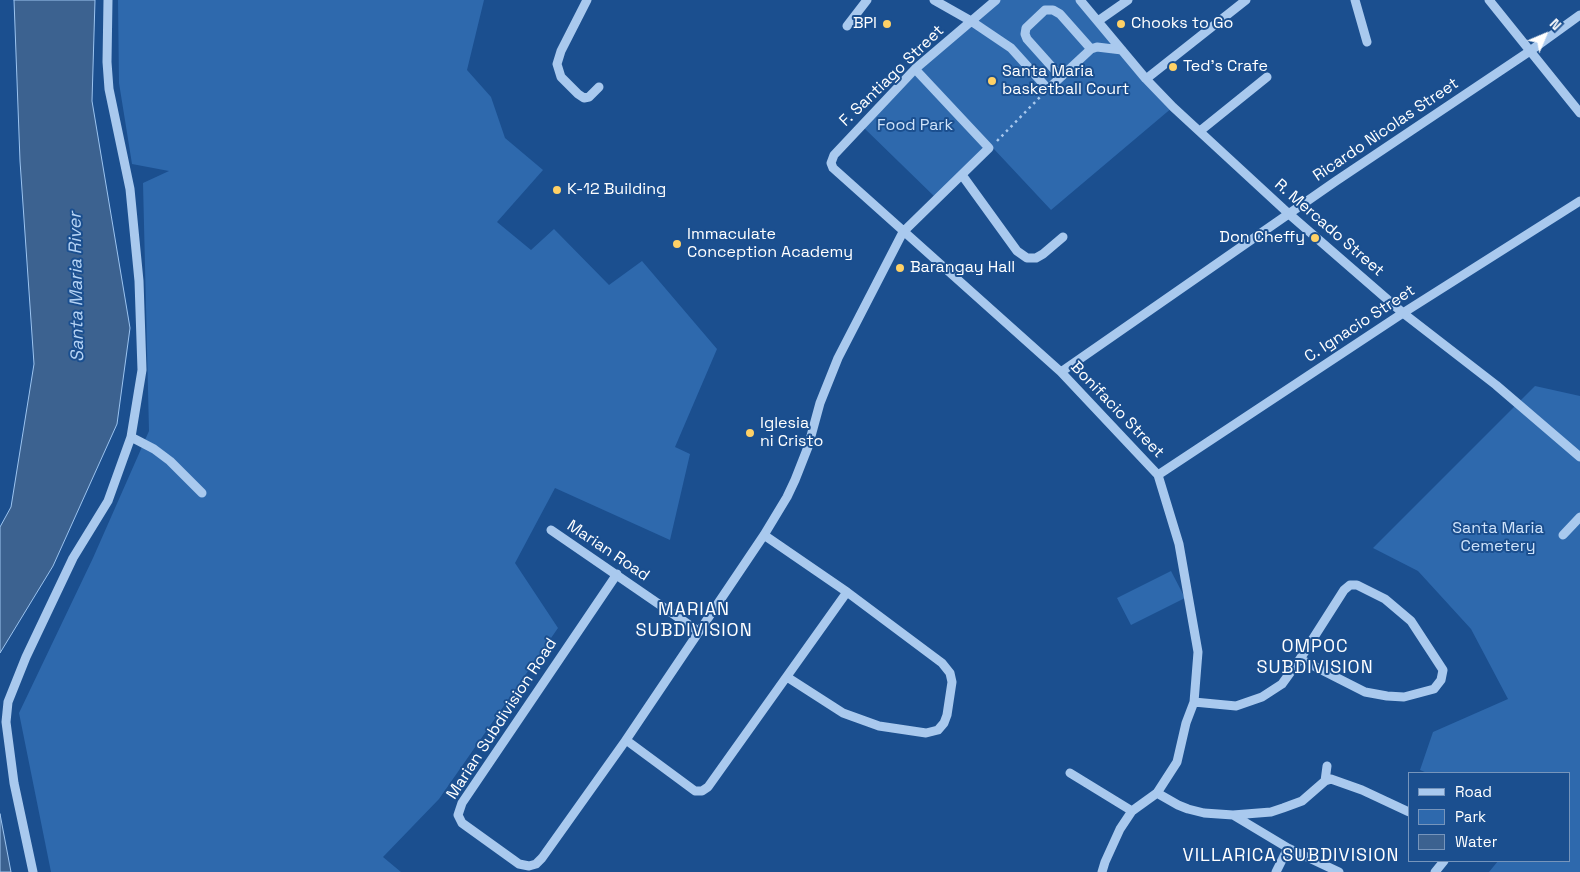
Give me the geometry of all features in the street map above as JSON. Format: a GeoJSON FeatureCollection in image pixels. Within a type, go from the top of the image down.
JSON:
{"type":"FeatureCollection","features":[{"type":"Feature","properties":{"kind":"street"},"geometry":{"type":"LineString","coordinates":[[33,872],[14,784],[6,722],[8,702],[26,657],[73,558],[108,501],[131,438],[142,370],[139,281],[130,189],[109,88],[107,62],[108,0]]}},
{"type":"Feature","properties":{"kind":"street"},"geometry":{"type":"LineString","coordinates":[[587,0],[561,51],[557,64],[561,77],[584,98],[589,97],[599,87]]}},
{"type":"Feature","properties":{"kind":"street"},"geometry":{"type":"LineString","coordinates":[[847,26],[867,0]]}},
{"type":"Feature","properties":{"kind":"street"},"geometry":{"type":"LineString","coordinates":[[934,0],[971,21],[1011,48],[1048,89],[1091,49],[1097,47],[1122,50]]}},
{"type":"Feature","properties":{"kind":"street","name":"F. Santiago Street"},"geometry":{"type":"LineString","coordinates":[[834,155],[915,69],[996,0]]}},
{"type":"Feature","properties":{"kind":"street","name":"R. Mercado Street"},"geometry":{"type":"LineString","coordinates":[[1080,0],[1146,79],[1173,108],[1289,214],[1403,313],[1496,385],[1580,457]]}},
{"type":"Feature","properties":{"kind":"street"},"geometry":{"type":"LineString","coordinates":[[1098,21],[1128,0]]}},
{"type":"Feature","properties":{"kind":"street"},"geometry":{"type":"LineString","coordinates":[[1146,79],[1246,0]]}},
{"type":"Feature","properties":{"kind":"street"},"geometry":{"type":"LineString","coordinates":[[1355,0],[1367,42]]}},
{"type":"Feature","properties":{"kind":"street"},"geometry":{"type":"LineString","coordinates":[[1489,0],[1580,113]]}},
{"type":"Feature","properties":{"kind":"street"},"geometry":{"type":"LineString","coordinates":[[1061,77],[1027,39],[1025,34],[1026,28],[1032,22],[1045,10],[1053,10],[1060,14],[1091,49]]}},
{"type":"Feature","properties":{"kind":"street","name":"Ricardo Nicolas Street"},"geometry":{"type":"LineString","coordinates":[[1061,372],[1580,15]]}},
{"type":"Feature","properties":{"kind":"street"},"geometry":{"type":"LineString","coordinates":[[847,592],[708,787],[702,791],[696,791],[626,740],[764,535],[796,480],[820,403],[838,358],[903,232],[989,148],[915,69]]}},
{"type":"Feature","properties":{"kind":"street"},"geometry":{"type":"LineString","coordinates":[[1200,131],[1268,77]]}},
{"type":"Feature","properties":{"kind":"street","name":"Bonifacio Street"},"geometry":{"type":"LineString","coordinates":[[834,155],[831,162],[833,168],[1061,372],[1158,475],[1179,544],[1198,652],[1194,702],[1186,723],[1177,762],[1157,793],[1132,811],[1120,829],[1102,872]]}},
{"type":"Feature","properties":{"kind":"street"},"geometry":{"type":"LineString","coordinates":[[962,175],[1017,251],[1027,258],[1036,258],[1043,254],[1063,237]]}},
{"type":"Feature","properties":{"kind":"street","name":"C. Ignacio Street"},"geometry":{"type":"LineString","coordinates":[[1158,475],[1403,313],[1580,201]]}},
{"type":"Feature","properties":{"kind":"street"},"geometry":{"type":"LineString","coordinates":[[131,438],[154,449],[170,461],[202,493]]}},
{"type":"Feature","properties":{"kind":"street"},"geometry":{"type":"LineString","coordinates":[[1563,534],[1580,517]]}},
{"type":"Feature","properties":{"kind":"street","name":"Marian Road"},"geometry":{"type":"LineString","coordinates":[[551,530],[698,631]]}},
{"type":"Feature","properties":{"kind":"street"},"geometry":{"type":"LineString","coordinates":[[764,535],[847,592],[942,663],[950,673],[952,682],[948,715],[938,730],[926,733],[879,726],[843,713],[787,676]]}},
{"type":"Feature","properties":{"kind":"street","name":"Marian Subdivision Road"},"geometry":{"type":"LineString","coordinates":[[617,574],[462,803],[458,815],[462,823],[519,864],[529,866],[536,864],[626,740]]}},
{"type":"Feature","properties":{"kind":"street"},"geometry":{"type":"LineString","coordinates":[[1194,702],[1236,706],[1262,697],[1282,684],[1344,590],[1350,585],[1357,584],[1385,599],[1411,621],[1443,670],[1442,680],[1434,688],[1404,697],[1387,696],[1365,692],[1300,659]]}},
{"type":"Feature","properties":{"kind":"street"},"geometry":{"type":"LineString","coordinates":[[1324,781],[1327,766]]}},
{"type":"Feature","properties":{"kind":"street"},"geometry":{"type":"LineString","coordinates":[[1070,772],[1132,811]]}},
{"type":"Feature","properties":{"kind":"street"},"geometry":{"type":"LineString","coordinates":[[1157,793],[1188,809],[1204,813],[1233,815],[1270,812],[1302,801],[1324,781],[1331,779],[1362,790],[1408,812]]}},
{"type":"Feature","properties":{"kind":"street"},"geometry":{"type":"LineString","coordinates":[[1233,815],[1288,848],[1339,872]]}},
{"type":"Feature","properties":{"kind":"street"},"geometry":{"type":"LineString","coordinates":[[1276,872],[1288,848]]}},
{"type":"Feature","properties":{"kind":"street"},"geometry":{"type":"LineString","coordinates":[[1435,872],[1443,862]]}},
{"type":"Feature","properties":{"kind":"path"},"geometry":{"type":"LineString","coordinates":[[989,148],[1048,89]]}},
{"type":"Feature","properties":{"kind":"green space"},"geometry":{"type":"Polygon","coordinates":[[[118,0],[484,0],[467,70],[491,97],[505,138],[543,170],[497,222],[531,250],[554,229],[609,285],[642,261],[717,349],[675,447],[690,454],[670,540],[555,488],[515,563],[558,628],[439,799],[383,857],[401,872],[51,872],[19,713],[93,558],[149,431],[143,183],[169,171],[132,164],[119,83],[118,0]]]}},
{"type":"Feature","properties":{"kind":"green space"},"geometry":{"type":"Polygon","coordinates":[[[999,0],[1076,0],[1173,107],[1051,210],[920,70],[999,0]]]}},
{"type":"Feature","properties":{"kind":"green space","name":"Food Park"},"geometry":{"type":"Polygon","coordinates":[[[916,74],[987,146],[937,199],[862,126],[916,74]]]}},
{"type":"Feature","properties":{"kind":"green space","name":"Santa Maria Cemetery"},"geometry":{"type":"Polygon","coordinates":[[[1535,386],[1580,396],[1580,872],[1489,872],[1497,862],[1570,862],[1570,772],[1425,772],[1420,770],[1433,732],[1508,699],[1471,629],[1418,571],[1373,548],[1535,386]]]}},
{"type":"Feature","properties":{"kind":"green space"},"geometry":{"type":"Polygon","coordinates":[[[1171,571],[1185,598],[1131,625],[1117,598],[1171,571]]]}},
{"type":"Feature","properties":{"kind":"water","name":"Santa Maria River"},"geometry":{"type":"Polygon","coordinates":[[[14,0],[95,0],[92,101],[130,328],[117,424],[53,566],[0,653],[0,527],[11,507],[34,364],[20,161],[14,0]]]}},
{"type":"Feature","properties":{"kind":"water"},"geometry":{"type":"Polygon","coordinates":[[[0,814],[11,872],[0,872],[0,814]]]}},
{"type":"Feature","properties":{"kind":"place","name":"BPI"},"geometry":{"type":"Point","coordinates":[887,24]}},
{"type":"Feature","properties":{"kind":"place","name":"Chooks to Go"},"geometry":{"type":"Point","coordinates":[1121,24]}},
{"type":"Feature","properties":{"kind":"place","name":"Ted's Crafe"},"geometry":{"type":"Point","coordinates":[1173,67]}},
{"type":"Feature","properties":{"kind":"place","name":"Santa Maria basketball Court"},"geometry":{"type":"Point","coordinates":[992,81]}},
{"type":"Feature","properties":{"kind":"place","name":"K-12 Building"},"geometry":{"type":"Point","coordinates":[557,190]}},
{"type":"Feature","properties":{"kind":"place","name":"Don Cheffy"},"geometry":{"type":"Point","coordinates":[1315,238]}},
{"type":"Feature","properties":{"kind":"place","name":"Immaculate Conception Academy"},"geometry":{"type":"Point","coordinates":[677,244]}},
{"type":"Feature","properties":{"kind":"place","name":"Barangay Hall"},"geometry":{"type":"Point","coordinates":[900,268]}},
{"type":"Feature","properties":{"kind":"place","name":"Iglesia ni Cristo"},"geometry":{"type":"Point","coordinates":[750,433]}},
{"type":"Feature","properties":{"kind":"district","name":"MARIAN SUBDIVISION"},"geometry":{"type":"Point","coordinates":[694,620]}},
{"type":"Feature","properties":{"kind":"district","name":"OMPOC SUBDIVISION"},"geometry":{"type":"Point","coordinates":[1315,658]}},
{"type":"Feature","properties":{"kind":"district","name":"VILLARICA SUBDIVISION"},"geometry":{"type":"Point","coordinates":[1291,856]}}]}
